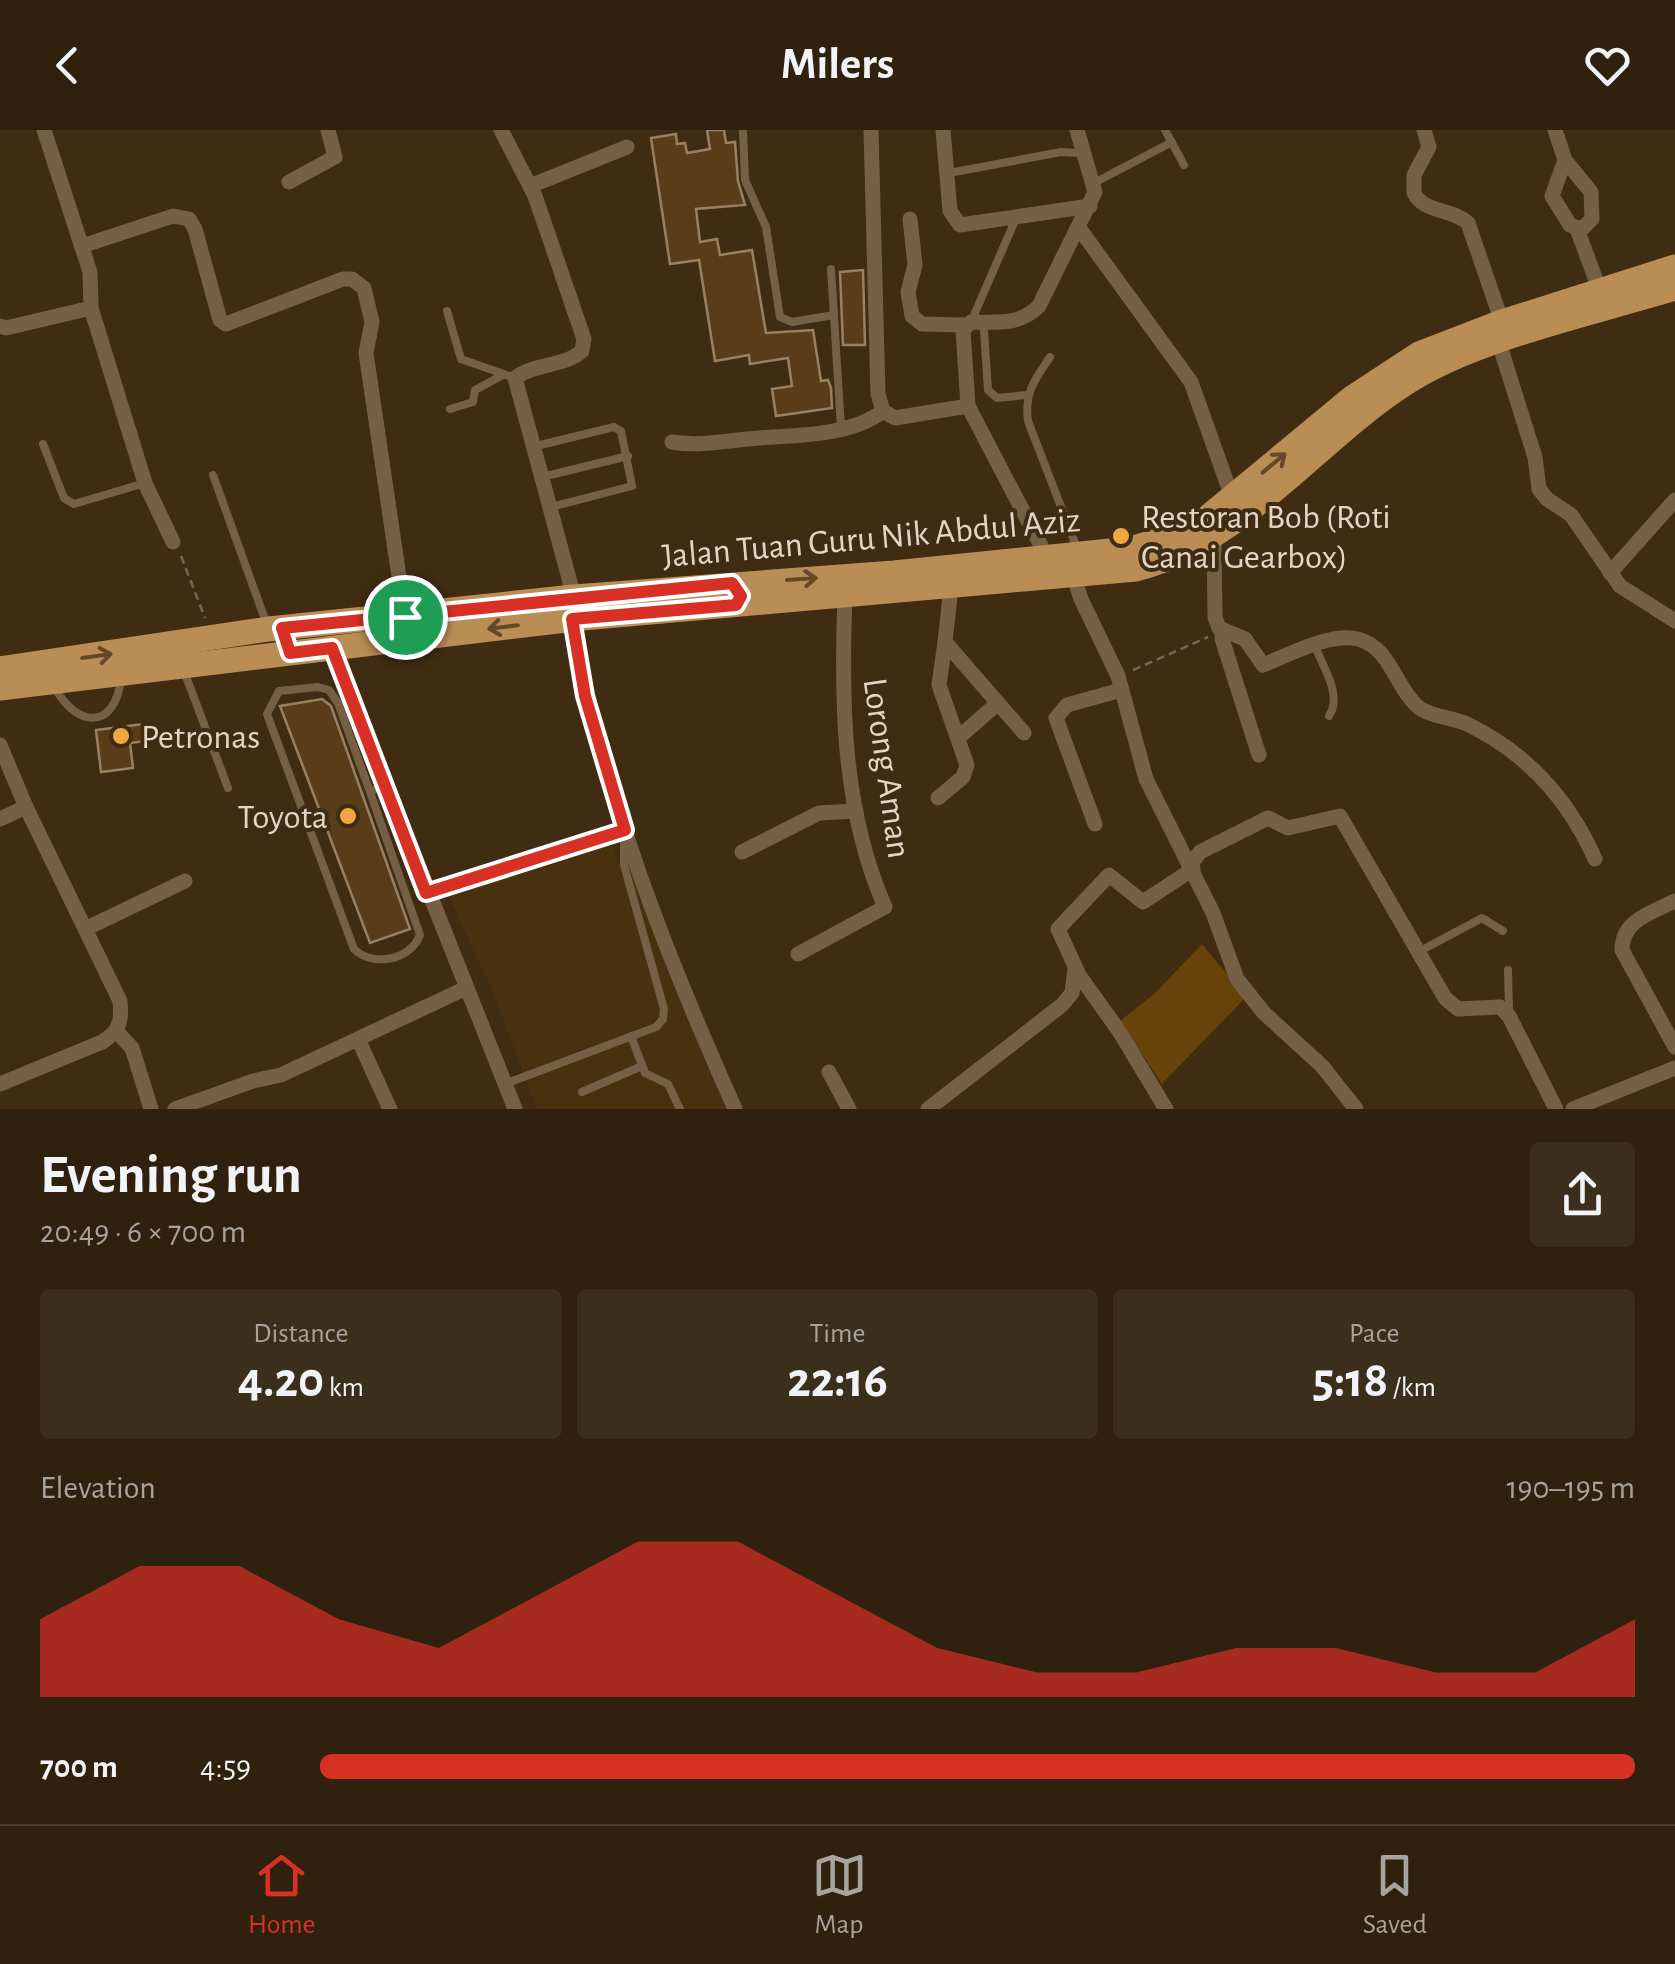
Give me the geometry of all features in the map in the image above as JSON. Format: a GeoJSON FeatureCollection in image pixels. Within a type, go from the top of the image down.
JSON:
{"type":"FeatureCollection","features":[{"type":"Feature","properties":{"kind":"main road","name":"Jalan Tuan Guru Nik Abdul Aziz"},"geometry":{"type":"LineString","coordinates":[[734,594],[845,596],[950,587],[1077,566],[1167,561],[1214,538],[1410,380],[1500,332],[1600,290],[1675,267]]}},
{"type":"Feature","properties":{"kind":"main road","name":"Jalan Tuan Guru Nik Abdul Aziz"},"geometry":{"type":"LineString","coordinates":[[0,688],[182,667],[280,637],[405,617],[734,594],[1048,558],[1077,566],[1168,538],[1202,522],[1398,365],[1446,341],[1500,332],[1675,288]]}},
{"type":"Feature","properties":{"kind":"main road","name":"Jalan Tuan Guru Nik Abdul Aziz"},"geometry":{"type":"LineString","coordinates":[[0,669],[211,638],[280,637],[332,648],[573,608]]}},
{"type":"Feature","properties":{"kind":"street"},"geometry":{"type":"LineString","coordinates":[[44,130],[90,272],[91,308],[146,483],[173,542]]}},
{"type":"Feature","properties":{"kind":"street"},"geometry":{"type":"LineString","coordinates":[[289,182],[335,157],[328,130]]}},
{"type":"Feature","properties":{"kind":"street"},"geometry":{"type":"LineString","coordinates":[[501,130],[530,186],[584,340],[582,351],[575,357],[509,377],[551,507],[573,608],[585,696],[625,830],[663,936],[735,1109]]}},
{"type":"Feature","properties":{"kind":"street"},"geometry":{"type":"LineString","coordinates":[[871,130],[878,394],[882,411],[895,418],[968,406]]}},
{"type":"Feature","properties":{"kind":"street"},"geometry":{"type":"LineString","coordinates":[[943,130],[950,211],[960,225],[1090,206]]}},
{"type":"Feature","properties":{"kind":"street"},"geometry":{"type":"LineString","coordinates":[[910,219],[915,272],[908,297],[912,316],[919,323],[973,326],[1028,317],[1039,306],[1090,206],[1094,184],[1081,153],[1077,130]]}},
{"type":"Feature","properties":{"kind":"street"},"geometry":{"type":"LineString","coordinates":[[1424,130],[1429,147],[1414,175],[1414,192],[1418,202],[1455,214],[1468,223],[1540,489],[1547,499],[1572,514],[1620,586],[1675,621]]}},
{"type":"Feature","properties":{"kind":"street"},"geometry":{"type":"LineString","coordinates":[[1555,130],[1566,160],[1586,183],[1594,206],[1589,225],[1576,229]]}},
{"type":"Feature","properties":{"kind":"street"},"geometry":{"type":"LineString","coordinates":[[530,186],[627,148]]}},
{"type":"Feature","properties":{"kind":"street"},"geometry":{"type":"LineString","coordinates":[[1566,160],[1552,196],[1559,212],[1576,229],[1600,290]]}},
{"type":"Feature","properties":{"kind":"street"},"geometry":{"type":"LineString","coordinates":[[82,246],[172,216],[184,216],[196,229],[220,320],[229,325],[338,280],[352,279],[361,285],[372,322],[366,353],[405,617]]}},
{"type":"Feature","properties":{"kind":"street"},"geometry":{"type":"LineString","coordinates":[[1079,228],[1190,382],[1232,497]]}},
{"type":"Feature","properties":{"kind":"street"},"geometry":{"type":"LineString","coordinates":[[876,297],[908,297]]}},
{"type":"Feature","properties":{"kind":"street"},"geometry":{"type":"LineString","coordinates":[[0,326],[6,328],[91,308]]}},
{"type":"Feature","properties":{"kind":"street"},"geometry":{"type":"LineString","coordinates":[[973,326],[968,406],[1048,558]]}},
{"type":"Feature","properties":{"kind":"street"},"geometry":{"type":"LineString","coordinates":[[672,442],[716,445],[841,428],[872,420],[882,411]]}},
{"type":"Feature","properties":{"kind":"street"},"geometry":{"type":"LineString","coordinates":[[1610,573],[1675,500]]}},
{"type":"Feature","properties":{"kind":"street"},"geometry":{"type":"LineString","coordinates":[[1214,538],[1215,617],[1260,755]]}},
{"type":"Feature","properties":{"kind":"street"},"geometry":{"type":"LineString","coordinates":[[1077,566],[1080,599],[1120,683],[1146,779],[1192,866],[1245,992],[1322,1066],[1356,1109]]}},
{"type":"Feature","properties":{"kind":"street"},"geometry":{"type":"LineString","coordinates":[[938,798],[967,770],[938,684],[950,587]]}},
{"type":"Feature","properties":{"kind":"street","name":"Lorong Aman"},"geometry":{"type":"LineString","coordinates":[[798,954],[886,907],[867,866],[856,811],[842,700],[845,596]]}},
{"type":"Feature","properties":{"kind":"street"},"geometry":{"type":"LineString","coordinates":[[1222,631],[1245,639],[1263,665],[1348,637],[1372,644],[1421,710],[1463,722],[1530,764],[1568,808],[1595,859]]}},
{"type":"Feature","properties":{"kind":"street"},"geometry":{"type":"LineString","coordinates":[[945,642],[1024,733]]}},
{"type":"Feature","properties":{"kind":"street"},"geometry":{"type":"LineString","coordinates":[[332,648],[377,789],[426,893],[514,1109]]}},
{"type":"Feature","properties":{"kind":"street"},"geometry":{"type":"LineString","coordinates":[[1094,824],[1056,718],[1066,705],[1120,683]]}},
{"type":"Feature","properties":{"kind":"street"},"geometry":{"type":"LineString","coordinates":[[958,738],[998,702]]}},
{"type":"Feature","properties":{"kind":"street"},"geometry":{"type":"LineString","coordinates":[[0,745],[120,1001],[122,1019],[116,1032],[102,1042],[0,1084]]}},
{"type":"Feature","properties":{"kind":"street"},"geometry":{"type":"LineString","coordinates":[[0,818],[26,807]]}},
{"type":"Feature","properties":{"kind":"street"},"geometry":{"type":"LineString","coordinates":[[742,852],[819,813],[856,811]]}},
{"type":"Feature","properties":{"kind":"street"},"geometry":{"type":"LineString","coordinates":[[1166,1109],[1075,968],[1058,929],[1109,875],[1143,902],[1192,866],[1200,852],[1268,818],[1288,828],[1340,816],[1450,1005],[1458,1009],[1500,1007],[1509,1016],[1556,1109]]}},
{"type":"Feature","properties":{"kind":"street"},"geometry":{"type":"LineString","coordinates":[[426,893],[625,830]]}},
{"type":"Feature","properties":{"kind":"street"},"geometry":{"type":"LineString","coordinates":[[86,929],[185,881]]}},
{"type":"Feature","properties":{"kind":"street"},"geometry":{"type":"LineString","coordinates":[[1675,901],[1631,923],[1622,936],[1622,950],[1675,1047]]}},
{"type":"Feature","properties":{"kind":"street"},"geometry":{"type":"LineString","coordinates":[[928,1109],[1062,1005],[1072,992],[1075,968]]}},
{"type":"Feature","properties":{"kind":"street"},"geometry":{"type":"LineString","coordinates":[[176,1109],[281,1075],[464,989]]}},
{"type":"Feature","properties":{"kind":"street"},"geometry":{"type":"LineString","coordinates":[[116,1032],[129,1041],[151,1109]]}},
{"type":"Feature","properties":{"kind":"street"},"geometry":{"type":"LineString","coordinates":[[358,1038],[390,1109]]}},
{"type":"Feature","properties":{"kind":"street"},"geometry":{"type":"LineString","coordinates":[[1574,1109],[1675,1068]]}},
{"type":"Feature","properties":{"kind":"street"},"geometry":{"type":"LineString","coordinates":[[828,1072],[849,1109]]}},
{"type":"Feature","properties":{"kind":"lane"},"geometry":{"type":"LineString","coordinates":[[743,130],[745,180],[766,227],[780,318],[792,322],[834,314]]}},
{"type":"Feature","properties":{"kind":"lane"},"geometry":{"type":"LineString","coordinates":[[1165,130],[1184,165]]}},
{"type":"Feature","properties":{"kind":"lane"},"geometry":{"type":"LineString","coordinates":[[1094,184],[1172,142]]}},
{"type":"Feature","properties":{"kind":"lane"},"geometry":{"type":"LineString","coordinates":[[949,173],[1060,152],[1081,153]]}},
{"type":"Feature","properties":{"kind":"lane"},"geometry":{"type":"LineString","coordinates":[[1018,215],[973,326],[988,390],[996,398],[1028,396]]}},
{"type":"Feature","properties":{"kind":"lane"},"geometry":{"type":"LineString","coordinates":[[831,269],[841,428]]}},
{"type":"Feature","properties":{"kind":"lane"},"geometry":{"type":"LineString","coordinates":[[446,312],[461,359],[509,377]]}},
{"type":"Feature","properties":{"kind":"lane"},"geometry":{"type":"LineString","coordinates":[[1050,356],[1028,396],[1028,421],[1077,566]]}},
{"type":"Feature","properties":{"kind":"lane"},"geometry":{"type":"LineString","coordinates":[[450,408],[472,402],[475,390],[509,377]]}},
{"type":"Feature","properties":{"kind":"lane"},"geometry":{"type":"LineString","coordinates":[[532,447],[617,427],[628,456],[632,486],[551,507]]}},
{"type":"Feature","properties":{"kind":"lane"},"geometry":{"type":"LineString","coordinates":[[42,444],[64,498],[74,504],[146,483]]}},
{"type":"Feature","properties":{"kind":"lane"},"geometry":{"type":"LineString","coordinates":[[542,477],[628,456]]}},
{"type":"Feature","properties":{"kind":"lane"},"geometry":{"type":"LineString","coordinates":[[213,475],[280,637]]}},
{"type":"Feature","properties":{"kind":"lane"},"geometry":{"type":"LineString","coordinates":[[1316,646],[1334,694],[1335,704],[1329,716]]}},
{"type":"Feature","properties":{"kind":"lane"},"geometry":{"type":"LineString","coordinates":[[182,667],[228,788]]}},
{"type":"Feature","properties":{"kind":"lane"},"geometry":{"type":"LineString","coordinates":[[52,682],[72,712],[98,717],[112,711],[118,701],[122,674]]}},
{"type":"Feature","properties":{"kind":"lane"},"geometry":{"type":"LineString","coordinates":[[318,687],[329,690],[377,789],[420,934],[410,949],[370,961],[354,949],[268,714],[278,691],[318,687]]}},
{"type":"Feature","properties":{"kind":"lane"},"geometry":{"type":"LineString","coordinates":[[505,1084],[660,1024],[664,1014],[624,865],[625,830]]}},
{"type":"Feature","properties":{"kind":"lane"},"geometry":{"type":"LineString","coordinates":[[1418,952],[1482,918],[1503,931]]}},
{"type":"Feature","properties":{"kind":"lane"},"geometry":{"type":"LineString","coordinates":[[1508,970],[1509,1016]]}},
{"type":"Feature","properties":{"kind":"lane"},"geometry":{"type":"LineString","coordinates":[[632,1036],[647,1076],[668,1084],[680,1109]]}},
{"type":"Feature","properties":{"kind":"lane"},"geometry":{"type":"LineString","coordinates":[[582,1092],[642,1066]]}},
{"type":"Feature","properties":{"kind":"path"},"geometry":{"type":"LineString","coordinates":[[173,542],[200,600],[211,638]]}},
{"type":"Feature","properties":{"kind":"path"},"geometry":{"type":"LineString","coordinates":[[1120,683],[1222,631]]}},
{"type":"Feature","properties":{"kind":"shaded area"},"geometry":{"type":"Polygon","coordinates":[[[610,838],[618,864],[632,861],[729,1109],[537,1109],[493,992],[446,891],[610,838]]]}},
{"type":"Feature","properties":{"kind":"shaded area"},"geometry":{"type":"Polygon","coordinates":[[[1202,944],[1246,997],[1162,1084],[1120,1021],[1154,994],[1202,944]]]}},
{"type":"Feature","properties":{"kind":"building"},"geometry":{"type":"Polygon","coordinates":[[[707,130],[724,130],[726,143],[735,142],[738,181],[745,205],[696,209],[700,242],[717,239],[720,255],[752,250],[766,333],[813,330],[821,381],[828,380],[832,408],[776,416],[772,389],[792,386],[788,358],[750,364],[749,355],[715,361],[699,260],[670,264],[651,138],[676,134],[677,144],[685,143],[687,153],[710,149],[707,130]]]}},
{"type":"Feature","properties":{"kind":"building"},"geometry":{"type":"Polygon","coordinates":[[[863,270],[865,345],[843,345],[840,272],[863,270]]]}},
{"type":"Feature","properties":{"kind":"building","name":"Toyota"},"geometry":{"type":"Polygon","coordinates":[[[322,699],[331,706],[410,929],[370,943],[280,706],[322,699]]]}},
{"type":"Feature","properties":{"kind":"building","name":"Petronas"},"geometry":{"type":"Polygon","coordinates":[[[144,724],[146,741],[130,743],[133,768],[101,772],[96,730],[144,724]]]}},
{"type":"Feature","properties":{"kind":"place","name":"Restoran Bob (Roti Canai Gearbox)"},"geometry":{"type":"Point","coordinates":[1121,536]}},
{"type":"Feature","properties":{"kind":"place","name":"Petronas"},"geometry":{"type":"Point","coordinates":[121,736]}},
{"type":"Feature","properties":{"kind":"place","name":"Toyota"},"geometry":{"type":"Point","coordinates":[348,816]}},
{"type":"Feature","properties":{"kind":"route"},"geometry":{"type":"LineString","coordinates":[[732,583],[741,596],[736,605],[572,619],[592,724],[625,830],[426,893],[332,648],[290,653],[282,628],[405,617],[732,583]]}}]}
